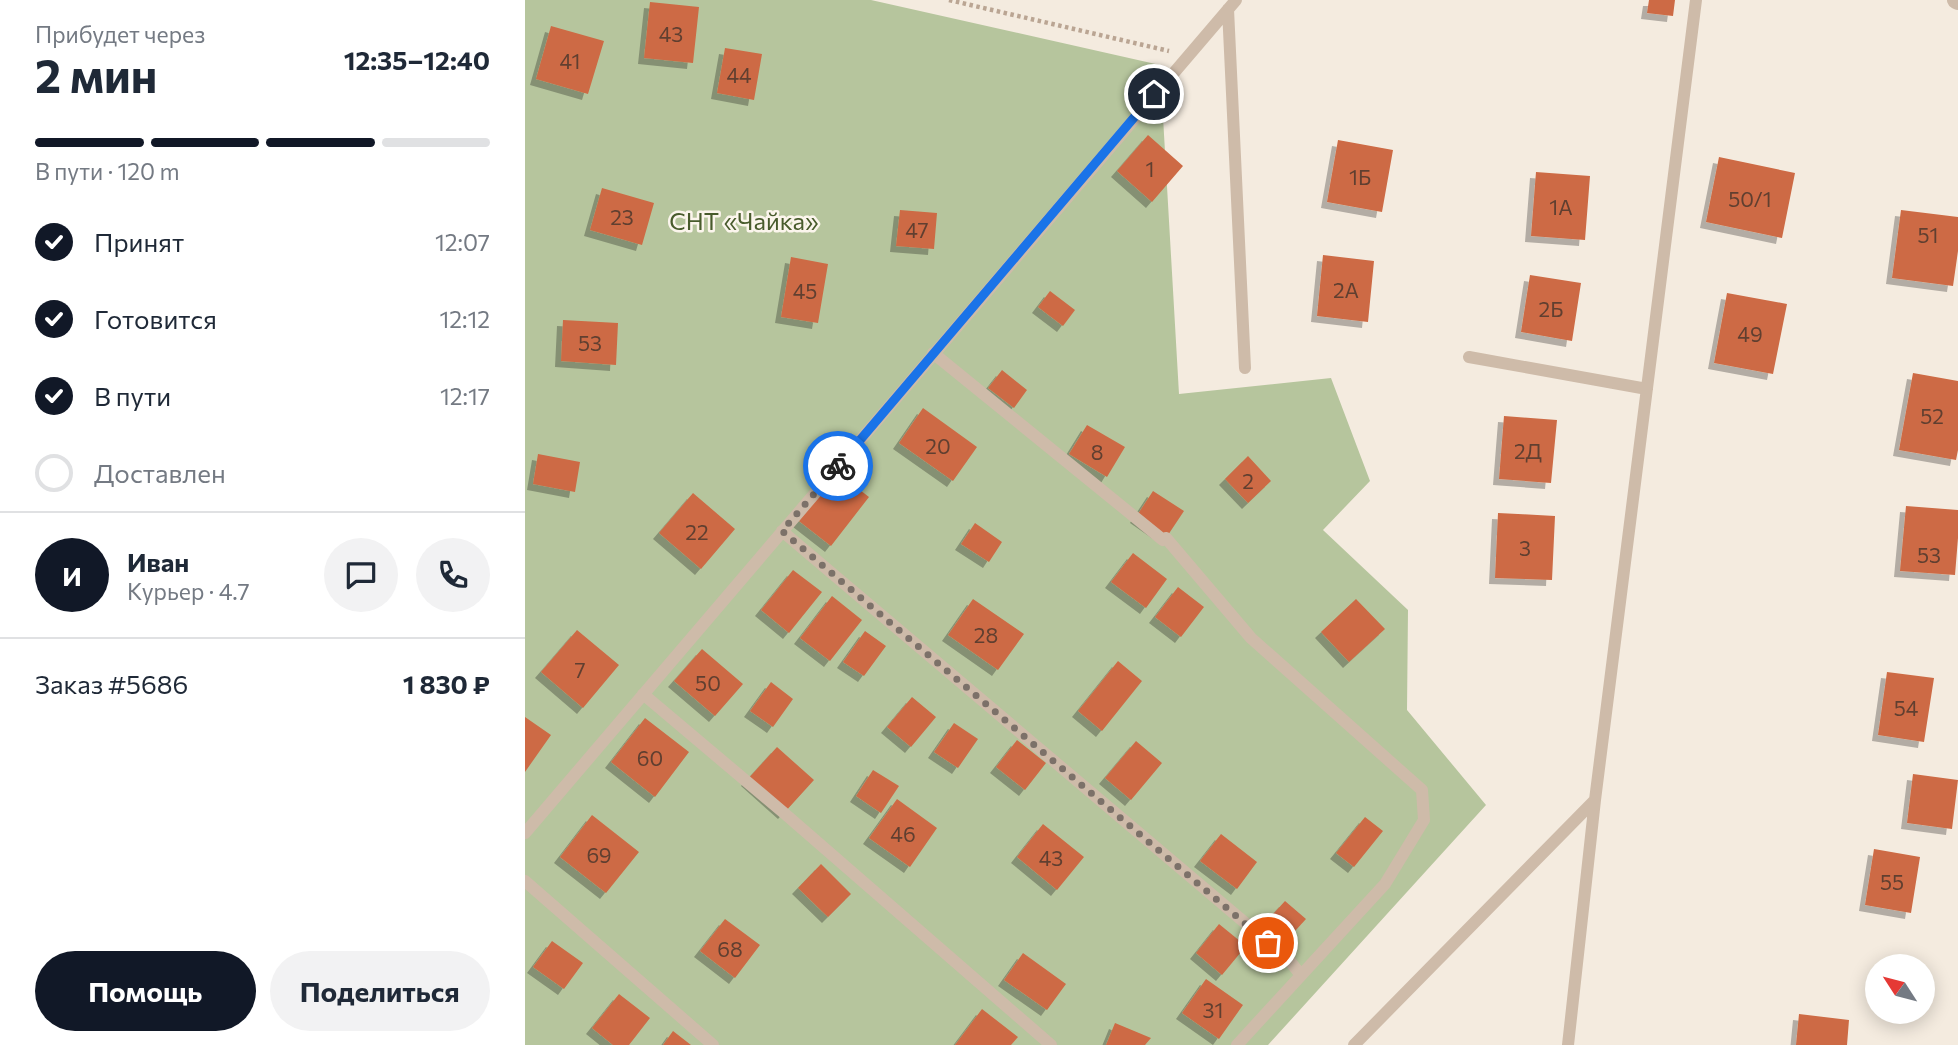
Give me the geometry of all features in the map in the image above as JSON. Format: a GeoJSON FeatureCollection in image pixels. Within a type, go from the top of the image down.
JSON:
{"type":"FeatureCollection","features":[{"type":"Feature","properties":{"kind":"lane"},"geometry":{"type":"LineString","coordinates":[[1568,1045],[1595,800],[1696,0]]}},
{"type":"Feature","properties":{"kind":"lane"},"geometry":{"type":"LineString","coordinates":[[525,833],[1232,4]]}},
{"type":"Feature","properties":{"kind":"lane"},"geometry":{"type":"LineString","coordinates":[[1232,4],[1245,368]]}},
{"type":"Feature","properties":{"kind":"lane"},"geometry":{"type":"LineString","coordinates":[[933,353],[1163,540],[1166,537],[1251,638],[1422,790],[1424,820],[1385,884],[1237,1045]]}},
{"type":"Feature","properties":{"kind":"lane"},"geometry":{"type":"LineString","coordinates":[[1469,357],[1647,389]]}},
{"type":"Feature","properties":{"kind":"lane"},"geometry":{"type":"LineString","coordinates":[[782,531],[1289,960],[1300,974]]}},
{"type":"Feature","properties":{"kind":"lane"},"geometry":{"type":"LineString","coordinates":[[643,694],[1051,1045]]}},
{"type":"Feature","properties":{"kind":"lane"},"geometry":{"type":"LineString","coordinates":[[1354,1045],[1595,800]]}},
{"type":"Feature","properties":{"kind":"lane"},"geometry":{"type":"LineString","coordinates":[[525,881],[713,1045]]}},
{"type":"Feature","properties":{"kind":"path"},"geometry":{"type":"LineString","coordinates":[[949,0],[1187,55]]}},
{"type":"Feature","properties":{"kind":"green space","name":"СНТ «Чайка»"},"geometry":{"type":"Polygon","coordinates":[[[525,0],[871,0],[1160,65],[1179,394],[1331,378],[1370,481],[1323,530],[1408,610],[1407,710],[1486,805],[1268,1045],[525,1045],[525,0]]]}},
{"type":"Feature","properties":{"kind":"building"},"geometry":{"type":"Polygon","coordinates":[[[1649,0],[1675,0],[1673,16],[1647,13],[1649,0]]]}},
{"type":"Feature","properties":{"kind":"building"},"geometry":{"type":"Polygon","coordinates":[[[650,2],[699,7],[693,63],[644,58],[650,2]]]}},
{"type":"Feature","properties":{"kind":"building"},"geometry":{"type":"Polygon","coordinates":[[[551,26],[604,41],[588,94],[536,79],[551,26]]]}},
{"type":"Feature","properties":{"kind":"building"},"geometry":{"type":"Polygon","coordinates":[[[725,48],[762,54],[754,100],[717,93],[725,48]]]}},
{"type":"Feature","properties":{"kind":"building"},"geometry":{"type":"Polygon","coordinates":[[[1148,135],[1183,166],[1152,202],[1117,171],[1148,135]]]}},
{"type":"Feature","properties":{"kind":"building"},"geometry":{"type":"Polygon","coordinates":[[[1338,140],[1393,150],[1382,212],[1327,202],[1338,140]]]}},
{"type":"Feature","properties":{"kind":"building"},"geometry":{"type":"Polygon","coordinates":[[[1719,157],[1795,173],[1782,238],[1706,222],[1719,157]]]}},
{"type":"Feature","properties":{"kind":"building"},"geometry":{"type":"Polygon","coordinates":[[[1536,172],[1590,176],[1585,240],[1531,236],[1536,172]]]}},
{"type":"Feature","properties":{"kind":"building"},"geometry":{"type":"Polygon","coordinates":[[[602,188],[654,203],[642,245],[590,230],[602,188]]]}},
{"type":"Feature","properties":{"kind":"building"},"geometry":{"type":"Polygon","coordinates":[[[900,210],[937,213],[934,249],[896,246],[900,210]]]}},
{"type":"Feature","properties":{"kind":"building"},"geometry":{"type":"Polygon","coordinates":[[[1901,210],[1958,217],[1958,251],[1953,286],[1892,278],[1901,210]]]}},
{"type":"Feature","properties":{"kind":"building"},"geometry":{"type":"Polygon","coordinates":[[[1323,255],[1374,261],[1368,322],[1317,316],[1323,255]]]}},
{"type":"Feature","properties":{"kind":"building"},"geometry":{"type":"Polygon","coordinates":[[[791,257],[828,264],[818,323],[781,317],[791,257]]]}},
{"type":"Feature","properties":{"kind":"building"},"geometry":{"type":"Polygon","coordinates":[[[1530,275],[1581,283],[1572,341],[1521,332],[1530,275]]]}},
{"type":"Feature","properties":{"kind":"building"},"geometry":{"type":"Polygon","coordinates":[[[1050,291],[1075,310],[1063,326],[1038,307],[1050,291]]]}},
{"type":"Feature","properties":{"kind":"building"},"geometry":{"type":"Polygon","coordinates":[[[1727,293],[1787,304],[1773,374],[1714,363],[1727,293]]]}},
{"type":"Feature","properties":{"kind":"building"},"geometry":{"type":"Polygon","coordinates":[[[563,320],[618,323],[616,365],[561,361],[563,320]]]}},
{"type":"Feature","properties":{"kind":"building"},"geometry":{"type":"Polygon","coordinates":[[[1002,370],[1027,390],[1014,408],[988,388],[1002,370]]]}},
{"type":"Feature","properties":{"kind":"building"},"geometry":{"type":"Polygon","coordinates":[[[1913,373],[1958,381],[1956,460],[1899,450],[1913,373]]]}},
{"type":"Feature","properties":{"kind":"building"},"geometry":{"type":"Polygon","coordinates":[[[923,408],[977,447],[953,481],[899,443],[923,408]]]}},
{"type":"Feature","properties":{"kind":"building"},"geometry":{"type":"Polygon","coordinates":[[[1504,416],[1557,420],[1551,483],[1499,479],[1504,416]]]}},
{"type":"Feature","properties":{"kind":"building"},"geometry":{"type":"Polygon","coordinates":[[[1087,425],[1125,447],[1107,477],[1069,454],[1087,425]]]}},
{"type":"Feature","properties":{"kind":"building"},"geometry":{"type":"Polygon","coordinates":[[[538,454],[580,462],[575,492],[533,484],[538,454]]]}},
{"type":"Feature","properties":{"kind":"building"},"geometry":{"type":"Polygon","coordinates":[[[1248,456],[1271,481],[1248,503],[1225,479],[1248,456]]]}},
{"type":"Feature","properties":{"kind":"building"},"geometry":{"type":"Polygon","coordinates":[[[838,473],[869,497],[831,546],[799,521],[838,473]]]}},
{"type":"Feature","properties":{"kind":"building"},"geometry":{"type":"Polygon","coordinates":[[[1153,491],[1184,511],[1166,538],[1136,517],[1153,491]]]}},
{"type":"Feature","properties":{"kind":"building"},"geometry":{"type":"Polygon","coordinates":[[[693,493],[735,529],[701,569],[659,533],[693,493]]]}},
{"type":"Feature","properties":{"kind":"building"},"geometry":{"type":"Polygon","coordinates":[[[1906,506],[1958,510],[1955,575],[1900,571],[1906,506]]]}},
{"type":"Feature","properties":{"kind":"building"},"geometry":{"type":"Polygon","coordinates":[[[1498,513],[1555,516],[1552,580],[1495,578],[1498,513]]]}},
{"type":"Feature","properties":{"kind":"building"},"geometry":{"type":"Polygon","coordinates":[[[975,523],[1002,542],[989,562],[961,544],[975,523]]]}},
{"type":"Feature","properties":{"kind":"building"},"geometry":{"type":"Polygon","coordinates":[[[1133,553],[1167,579],[1146,608],[1111,582],[1133,553]]]}},
{"type":"Feature","properties":{"kind":"building"},"geometry":{"type":"Polygon","coordinates":[[[793,570],[822,592],[789,633],[761,610],[793,570]]]}},
{"type":"Feature","properties":{"kind":"building"},"geometry":{"type":"Polygon","coordinates":[[[1178,587],[1204,607],[1181,637],[1155,617],[1178,587]]]}},
{"type":"Feature","properties":{"kind":"building"},"geometry":{"type":"Polygon","coordinates":[[[832,596],[862,620],[830,661],[800,638],[832,596]]]}},
{"type":"Feature","properties":{"kind":"building"},"geometry":{"type":"Polygon","coordinates":[[[973,599],[1024,634],[998,670],[948,635],[973,599]]]}},
{"type":"Feature","properties":{"kind":"building"},"geometry":{"type":"Polygon","coordinates":[[[1356,599],[1385,629],[1349,662],[1321,632],[1356,599]]]}},
{"type":"Feature","properties":{"kind":"building"},"geometry":{"type":"Polygon","coordinates":[[[577,630],[619,665],[583,708],[541,672],[577,630]]]}},
{"type":"Feature","properties":{"kind":"building"},"geometry":{"type":"Polygon","coordinates":[[[865,631],[886,646],[864,676],[843,662],[865,631]]]}},
{"type":"Feature","properties":{"kind":"building"},"geometry":{"type":"Polygon","coordinates":[[[702,649],[743,684],[715,716],[674,681],[702,649]]]}},
{"type":"Feature","properties":{"kind":"building"},"geometry":{"type":"Polygon","coordinates":[[[1118,661],[1142,681],[1102,731],[1078,711],[1118,661]]]}},
{"type":"Feature","properties":{"kind":"building"},"geometry":{"type":"Polygon","coordinates":[[[1887,672],[1934,678],[1924,742],[1878,735],[1887,672]]]}},
{"type":"Feature","properties":{"kind":"building"},"geometry":{"type":"Polygon","coordinates":[[[771,682],[793,699],[773,727],[750,711],[771,682]]]}},
{"type":"Feature","properties":{"kind":"building"},"geometry":{"type":"Polygon","coordinates":[[[912,697],[936,717],[911,747],[887,727],[912,697]]]}},
{"type":"Feature","properties":{"kind":"building"},"geometry":{"type":"Polygon","coordinates":[[[525,717],[551,735],[525,772],[525,717]]]}},
{"type":"Feature","properties":{"kind":"building"},"geometry":{"type":"Polygon","coordinates":[[[645,718],[689,752],[655,797],[611,762],[645,718]]]}},
{"type":"Feature","properties":{"kind":"building"},"geometry":{"type":"Polygon","coordinates":[[[954,723],[978,739],[958,768],[934,752],[954,723]]]}},
{"type":"Feature","properties":{"kind":"building"},"geometry":{"type":"Polygon","coordinates":[[[1017,740],[1046,763],[1025,790],[996,767],[1017,740]]]}},
{"type":"Feature","properties":{"kind":"building"},"geometry":{"type":"Polygon","coordinates":[[[1136,741],[1162,763],[1131,800],[1105,778],[1136,741]]]}},
{"type":"Feature","properties":{"kind":"building"},"geometry":{"type":"Polygon","coordinates":[[[777,747],[814,780],[784,813],[747,780],[777,747]]]}},
{"type":"Feature","properties":{"kind":"building"},"geometry":{"type":"Polygon","coordinates":[[[873,770],[899,786],[881,813],[856,796],[873,770]]]}},
{"type":"Feature","properties":{"kind":"building"},"geometry":{"type":"Polygon","coordinates":[[[1913,774],[1958,780],[1952,829],[1907,823],[1913,774]]]}},
{"type":"Feature","properties":{"kind":"building"},"geometry":{"type":"Polygon","coordinates":[[[897,799],[937,828],[910,867],[869,838],[897,799]]]}},
{"type":"Feature","properties":{"kind":"building"},"geometry":{"type":"Polygon","coordinates":[[[592,815],[639,852],[606,893],[560,857],[592,815]]]}},
{"type":"Feature","properties":{"kind":"building"},"geometry":{"type":"Polygon","coordinates":[[[1365,817],[1383,831],[1354,867],[1336,853],[1365,817]]]}},
{"type":"Feature","properties":{"kind":"building"},"geometry":{"type":"Polygon","coordinates":[[[1043,824],[1084,857],[1057,890],[1017,857],[1043,824]]]}},
{"type":"Feature","properties":{"kind":"building"},"geometry":{"type":"Polygon","coordinates":[[[1221,834],[1257,862],[1237,889],[1200,861],[1221,834]]]}},
{"type":"Feature","properties":{"kind":"building"},"geometry":{"type":"Polygon","coordinates":[[[1874,849],[1920,857],[1911,913],[1865,905],[1874,849]]]}},
{"type":"Feature","properties":{"kind":"building"},"geometry":{"type":"Polygon","coordinates":[[[821,864],[851,894],[828,917],[798,888],[821,864]]]}},
{"type":"Feature","properties":{"kind":"building"},"geometry":{"type":"Polygon","coordinates":[[[1285,901],[1306,919],[1285,942],[1265,923],[1285,901]]]}},
{"type":"Feature","properties":{"kind":"building"},"geometry":{"type":"Polygon","coordinates":[[[725,919],[760,945],[735,978],[700,951],[725,919]]]}},
{"type":"Feature","properties":{"kind":"building"},"geometry":{"type":"Polygon","coordinates":[[[1219,924],[1246,946],[1222,975],[1196,953],[1219,924]]]}},
{"type":"Feature","properties":{"kind":"building"},"geometry":{"type":"Polygon","coordinates":[[[552,941],[583,963],[564,989],[533,967],[552,941]]]}},
{"type":"Feature","properties":{"kind":"building"},"geometry":{"type":"Polygon","coordinates":[[[1023,953],[1066,984],[1047,1010],[1004,980],[1023,953]]]}},
{"type":"Feature","properties":{"kind":"building"},"geometry":{"type":"Polygon","coordinates":[[[1206,979],[1243,1005],[1219,1039],[1182,1013],[1206,979]]]}},
{"type":"Feature","properties":{"kind":"building"},"geometry":{"type":"Polygon","coordinates":[[[619,994],[650,1018],[629,1045],[613,1045],[592,1028],[619,994]]]}},
{"type":"Feature","properties":{"kind":"building"},"geometry":{"type":"Polygon","coordinates":[[[982,1009],[1018,1037],[1011,1045],[955,1045],[982,1009]]]}},
{"type":"Feature","properties":{"kind":"building"},"geometry":{"type":"Polygon","coordinates":[[[1799,1014],[1849,1020],[1847,1045],[1796,1045],[1799,1014]]]}},
{"type":"Feature","properties":{"kind":"building"},"geometry":{"type":"Polygon","coordinates":[[[1115,1023],[1151,1038],[1145,1045],[1106,1045],[1115,1023]]]}},
{"type":"Feature","properties":{"kind":"building"},"geometry":{"type":"Polygon","coordinates":[[[673,1031],[691,1045],[663,1045],[673,1031]]]}},
{"type":"Feature","properties":{"kind":"way so far"},"geometry":{"type":"LineString","coordinates":[[838,466],[782,531],[1268,943]]}},
{"type":"Feature","properties":{"kind":"route"},"geometry":{"type":"LineString","coordinates":[[838,466],[1154,94]]}}]}
